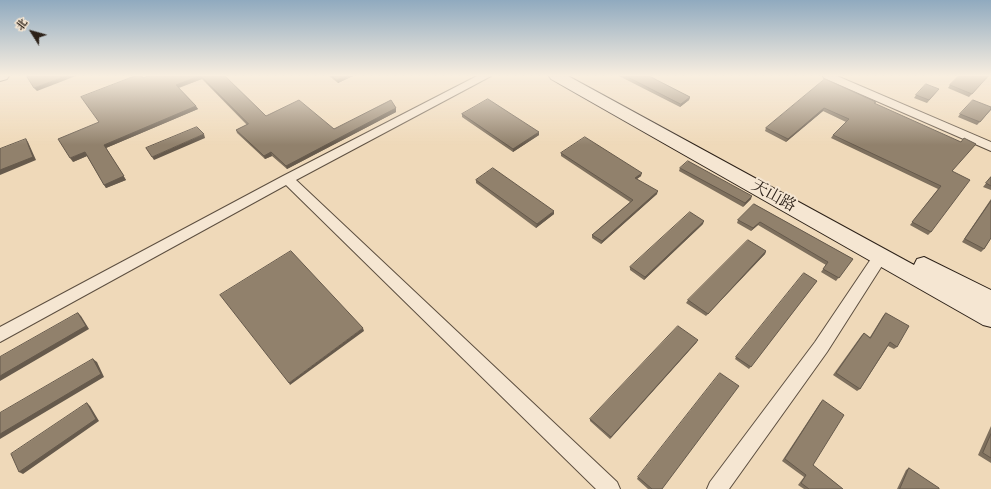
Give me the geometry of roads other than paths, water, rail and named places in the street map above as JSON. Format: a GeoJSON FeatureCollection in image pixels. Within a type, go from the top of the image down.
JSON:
{"type":"FeatureCollection","features":[{"type":"Feature","properties":{"kind":"main road","name":"天山路"},"geometry":{"type":"LineString","coordinates":[[597,99],[991,318]]}},
{"type":"Feature","properties":{"kind":"main road","name":"天山路"},"geometry":{"type":"LineString","coordinates":[[617,99],[888,247],[991,300]]}},
{"type":"Feature","properties":{"kind":"street"},"geometry":{"type":"LineString","coordinates":[[0,335],[287,179],[442,99]]}},
{"type":"Feature","properties":{"kind":"street"},"geometry":{"type":"LineString","coordinates":[[884,99],[989,142]]}},
{"type":"Feature","properties":{"kind":"street"},"geometry":{"type":"LineString","coordinates":[[287,179],[610,489]]}},
{"type":"Feature","properties":{"kind":"street"},"geometry":{"type":"LineString","coordinates":[[717,489],[821,347],[880,257]]}}]}
